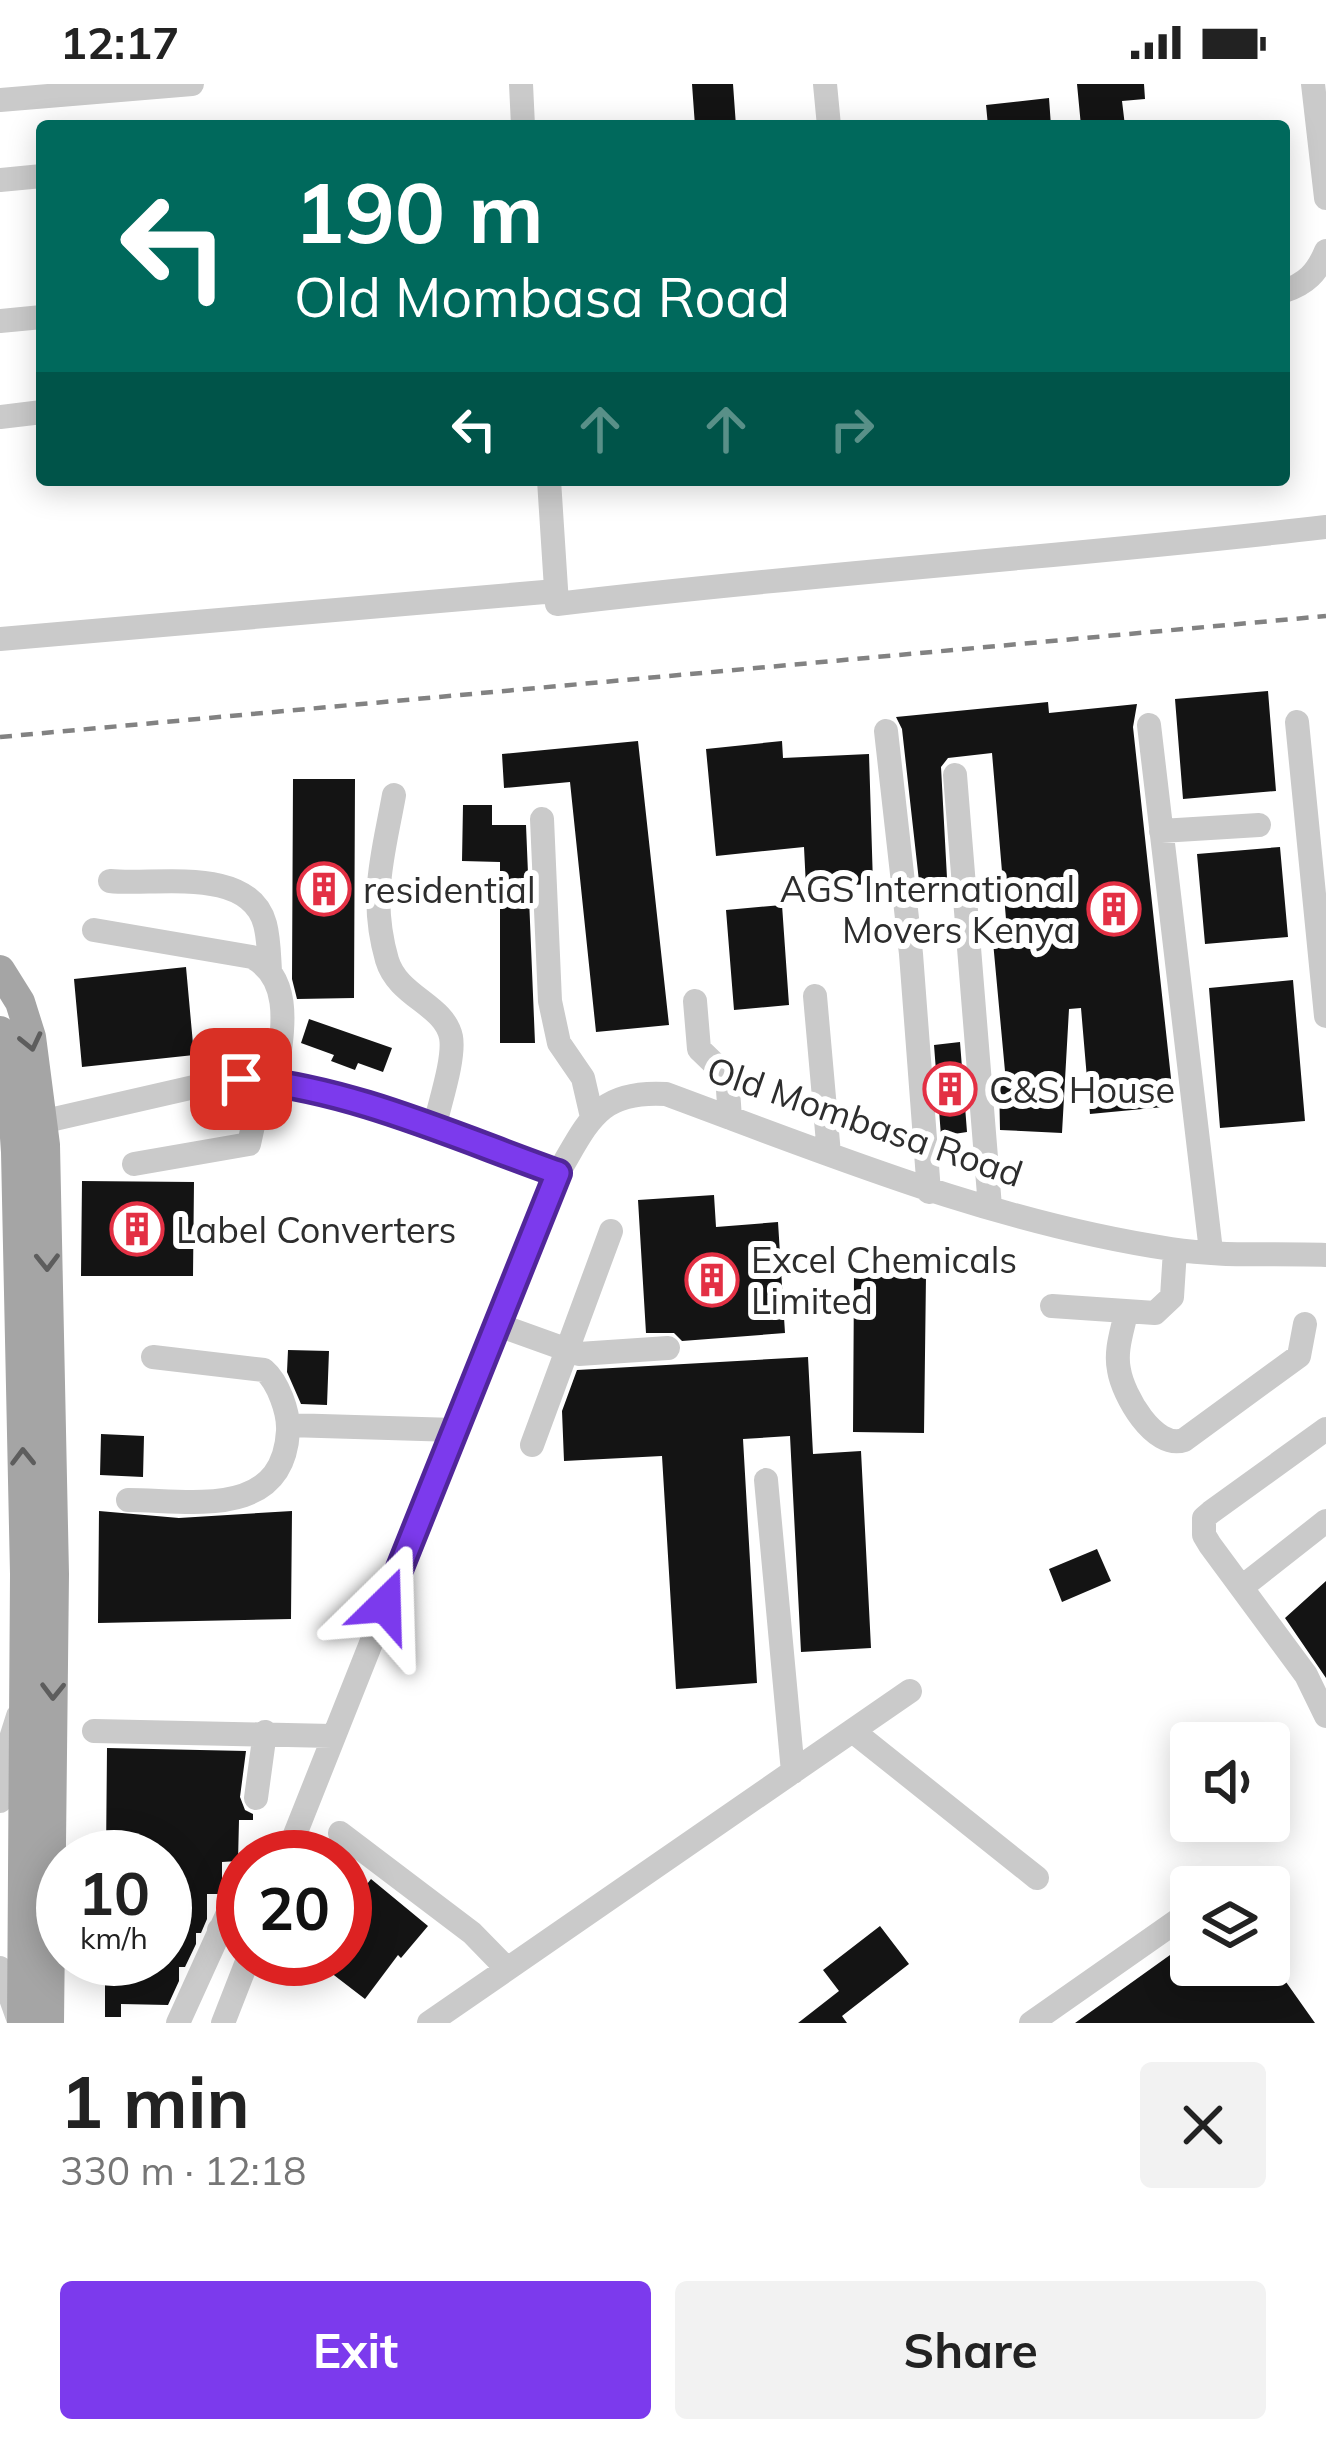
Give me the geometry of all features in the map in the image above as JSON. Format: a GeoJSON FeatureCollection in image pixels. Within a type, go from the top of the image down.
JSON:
{"type":"FeatureCollection","features":[{"type":"Feature","properties":{"kind":"main road"},"geometry":{"type":"LineString","coordinates":[[0,970],[27,1023],[39,1574],[37,1830]]}},
{"type":"Feature","properties":{"kind":"main road"},"geometry":{"type":"LineString","coordinates":[[0,1031],[30,1136]]}},
{"type":"Feature","properties":{"kind":"main road"},"geometry":{"type":"LineString","coordinates":[[21,2023],[36,1899],[24,1696],[39,1574]]}},
{"type":"Feature","properties":{"kind":"main road"},"geometry":{"type":"LineString","coordinates":[[45,1986],[49,2023]]}},
{"type":"Feature","properties":{"kind":"lane"},"geometry":{"type":"LineString","coordinates":[[14,94],[192,84]]}},
{"type":"Feature","properties":{"kind":"lane"},"geometry":{"type":"LineString","coordinates":[[521,84],[524,120]]}},
{"type":"Feature","properties":{"kind":"lane"},"geometry":{"type":"LineString","coordinates":[[826,84],[829,120]]}},
{"type":"Feature","properties":{"kind":"lane"},"geometry":{"type":"LineString","coordinates":[[1313,84],[1326,198]]}},
{"type":"Feature","properties":{"kind":"lane"},"geometry":{"type":"LineString","coordinates":[[0,180],[36,177]]}},
{"type":"Feature","properties":{"kind":"lane"},"geometry":{"type":"LineString","coordinates":[[1290,289],[1318,269],[1326,251]]}},
{"type":"Feature","properties":{"kind":"lane"},"geometry":{"type":"LineString","coordinates":[[0,321],[36,318]]}},
{"type":"Feature","properties":{"kind":"lane"},"geometry":{"type":"LineString","coordinates":[[0,416],[36,413]]}},
{"type":"Feature","properties":{"kind":"lane"},"geometry":{"type":"LineString","coordinates":[[549,486],[557,604],[776,578],[1326,527]]}},
{"type":"Feature","properties":{"kind":"lane"},"geometry":{"type":"LineString","coordinates":[[0,639],[556,591]]}},
{"type":"Feature","properties":{"kind":"lane"},"geometry":{"type":"LineString","coordinates":[[1297,722],[1326,1016]]}},
{"type":"Feature","properties":{"kind":"lane"},"geometry":{"type":"LineString","coordinates":[[1149,725],[1211,1251]]}},
{"type":"Feature","properties":{"kind":"lane"},"geometry":{"type":"LineString","coordinates":[[886,731],[929,1192]]}},
{"type":"Feature","properties":{"kind":"lane"},"geometry":{"type":"LineString","coordinates":[[955,775],[990,1207]]}},
{"type":"Feature","properties":{"kind":"lane"},"geometry":{"type":"LineString","coordinates":[[394,795],[376,898],[396,980],[439,1016],[451,1040],[434,1129]]}},
{"type":"Feature","properties":{"kind":"lane"},"geometry":{"type":"LineString","coordinates":[[296,1830],[558,1173],[592,1117],[583,1078],[559,1043],[550,1000],[542,819]]}},
{"type":"Feature","properties":{"kind":"lane"},"geometry":{"type":"LineString","coordinates":[[1161,831],[1259,825]]}},
{"type":"Feature","properties":{"kind":"lane"},"geometry":{"type":"LineString","coordinates":[[110,881],[197,882],[235,890],[250,901],[264,922],[270,971],[281,994],[270,1081],[249,1144],[134,1164]]}},
{"type":"Feature","properties":{"kind":"lane"},"geometry":{"type":"LineString","coordinates":[[94,930],[252,957],[270,971]]}},
{"type":"Feature","properties":{"kind":"lane"},"geometry":{"type":"LineString","coordinates":[[815,996],[829,1154]]}},
{"type":"Feature","properties":{"kind":"lane"},"geometry":{"type":"LineString","coordinates":[[695,1001],[699,1049],[727,1076],[730,1118]]}},
{"type":"Feature","properties":{"kind":"lane"},"geometry":{"type":"LineString","coordinates":[[30,1136],[217,1082],[270,1081],[434,1129],[558,1173]]}},
{"type":"Feature","properties":{"kind":"lane","name":"Old Mombasa Road"},"geometry":{"type":"LineString","coordinates":[[592,1117],[616,1099],[638,1093],[665,1094],[929,1192],[990,1207],[1175,1250],[1326,1255]]}},
{"type":"Feature","properties":{"kind":"lane"},"geometry":{"type":"LineString","coordinates":[[532,1445],[611,1232]]}},
{"type":"Feature","properties":{"kind":"lane"},"geometry":{"type":"LineString","coordinates":[[1052,1306],[1155,1313],[1168,1304],[1175,1250]]}},
{"type":"Feature","properties":{"kind":"lane"},"geometry":{"type":"LineString","coordinates":[[1126,1313],[1117,1353],[1124,1388],[1159,1438],[1174,1443],[1299,1356],[1305,1324]]}},
{"type":"Feature","properties":{"kind":"lane"},"geometry":{"type":"LineString","coordinates":[[498,1325],[566,1352],[668,1348]]}},
{"type":"Feature","properties":{"kind":"lane"},"geometry":{"type":"LineString","coordinates":[[128,1500],[241,1499],[266,1484],[283,1463],[289,1425],[278,1388],[264,1370],[154,1357]]}},
{"type":"Feature","properties":{"kind":"lane"},"geometry":{"type":"LineString","coordinates":[[289,1425],[455,1430]]}},
{"type":"Feature","properties":{"kind":"lane"},"geometry":{"type":"LineString","coordinates":[[1326,1429],[1204,1518],[1204,1535],[1317,1692],[1326,1716]]}},
{"type":"Feature","properties":{"kind":"lane"},"geometry":{"type":"LineString","coordinates":[[766,1480],[793,1772]]}},
{"type":"Feature","properties":{"kind":"lane"},"geometry":{"type":"LineString","coordinates":[[1242,1587],[1326,1521]]}},
{"type":"Feature","properties":{"kind":"lane"},"geometry":{"type":"LineString","coordinates":[[429,2023],[910,1691]]}},
{"type":"Feature","properties":{"kind":"lane"},"geometry":{"type":"LineString","coordinates":[[0,1801],[6,1754],[24,1696]]}},
{"type":"Feature","properties":{"kind":"lane"},"geometry":{"type":"LineString","coordinates":[[94,1730],[332,1736]]}},
{"type":"Feature","properties":{"kind":"lane"},"geometry":{"type":"LineString","coordinates":[[256,1798],[265,1732]]}},
{"type":"Feature","properties":{"kind":"lane"},"geometry":{"type":"LineString","coordinates":[[854,1732],[1037,1877]]}},
{"type":"Feature","properties":{"kind":"lane"},"geometry":{"type":"LineString","coordinates":[[372,1857],[472,1933],[507,1970]]}},
{"type":"Feature","properties":{"kind":"lane"},"geometry":{"type":"LineString","coordinates":[[1031,2023],[1170,1926]]}},
{"type":"Feature","properties":{"kind":"lane"},"geometry":{"type":"LineString","coordinates":[[178,2023],[216,1959]]}},
{"type":"Feature","properties":{"kind":"lane"},"geometry":{"type":"LineString","coordinates":[[0,1968],[21,2023]]}},
{"type":"Feature","properties":{"kind":"lane"},"geometry":{"type":"LineString","coordinates":[[224,2023],[238,1986]]}},
{"type":"Feature","properties":{"kind":"building"},"geometry":{"type":"Polygon","coordinates":[[[692,84],[733,84],[736,120],[695,120],[692,84]]]}},
{"type":"Feature","properties":{"kind":"building"},"geometry":{"type":"Polygon","coordinates":[[[1077,84],[1144,84],[1145,99],[1122,101],[1124,120],[1080,120],[1077,84]]]}},
{"type":"Feature","properties":{"kind":"building"},"geometry":{"type":"Polygon","coordinates":[[[1049,98],[1051,120],[987,120],[986,105],[1049,98]]]}},
{"type":"Feature","properties":{"kind":"building"},"geometry":{"type":"Polygon","coordinates":[[[1268,691],[1276,791],[1183,799],[1175,699],[1268,691]]]}},
{"type":"Feature","properties":{"kind":"building"},"geometry":{"type":"Polygon","coordinates":[[[1048,702],[1049,713],[1137,704],[1133,727],[1174,1106],[1090,1114],[1081,1008],[1069,1009],[1062,1133],[1000,1130],[999,1081],[1006,1082],[991,920],[1006,919],[992,753],[948,758],[941,767],[947,878],[919,881],[902,729],[896,717],[1048,702]]]}},
{"type":"Feature","properties":{"kind":"building"},"geometry":{"type":"Polygon","coordinates":[[[638,741],[669,1025],[596,1032],[570,782],[504,788],[502,754],[638,741]]]}},
{"type":"Feature","properties":{"kind":"building"},"geometry":{"type":"Polygon","coordinates":[[[782,741],[783,758],[869,754],[873,884],[806,887],[804,847],[716,856],[706,749],[782,741]]]}},
{"type":"Feature","properties":{"kind":"building","name":"residential"},"geometry":{"type":"Polygon","coordinates":[[[293,779],[355,779],[354,998],[297,999],[292,979],[293,779]]]}},
{"type":"Feature","properties":{"kind":"building"},"geometry":{"type":"Polygon","coordinates":[[[463,805],[492,805],[492,825],[526,825],[535,1043],[500,1043],[500,862],[462,861],[463,805]]]}},
{"type":"Feature","properties":{"kind":"building"},"geometry":{"type":"Polygon","coordinates":[[[1280,847],[1288,937],[1205,944],[1197,854],[1280,847]]]}},
{"type":"Feature","properties":{"kind":"building"},"geometry":{"type":"Polygon","coordinates":[[[782,905],[789,1005],[734,1010],[726,910],[782,905]]]}},
{"type":"Feature","properties":{"kind":"building"},"geometry":{"type":"Polygon","coordinates":[[[186,967],[194,1055],[82,1067],[74,979],[186,967]]]}},
{"type":"Feature","properties":{"kind":"building"},"geometry":{"type":"Polygon","coordinates":[[[1293,980],[1305,1121],[1220,1128],[1209,988],[1293,980]]]}},
{"type":"Feature","properties":{"kind":"building"},"geometry":{"type":"Polygon","coordinates":[[[309,1019],[392,1048],[383,1072],[358,1063],[355,1070],[331,1061],[334,1055],[301,1043],[309,1019]]]}},
{"type":"Feature","properties":{"kind":"building","name":"C&S House"},"geometry":{"type":"Polygon","coordinates":[[[960,1042],[967,1132],[941,1136],[934,1045],[960,1042]]]}},
{"type":"Feature","properties":{"kind":"building","name":"Label Converters"},"geometry":{"type":"Polygon","coordinates":[[[82,1181],[194,1182],[193,1276],[81,1276],[82,1181]]]}},
{"type":"Feature","properties":{"kind":"building","name":"Excel Chemicals Limited"},"geometry":{"type":"Polygon","coordinates":[[[714,1195],[716,1227],[778,1222],[785,1333],[682,1341],[674,1333],[646,1333],[638,1200],[714,1195]]]}},
{"type":"Feature","properties":{"kind":"building"},"geometry":{"type":"Polygon","coordinates":[[[854,1275],[926,1275],[924,1433],[853,1432],[854,1275]]]}},
{"type":"Feature","properties":{"kind":"building"},"geometry":{"type":"Polygon","coordinates":[[[288,1350],[329,1351],[327,1405],[301,1404],[287,1372],[288,1350]]]}},
{"type":"Feature","properties":{"kind":"building"},"geometry":{"type":"Polygon","coordinates":[[[808,1357],[813,1454],[861,1451],[871,1648],[801,1652],[790,1436],[743,1439],[757,1683],[676,1689],[662,1456],[564,1461],[562,1411],[577,1370],[808,1357]]]}},
{"type":"Feature","properties":{"kind":"building"},"geometry":{"type":"Polygon","coordinates":[[[101,1434],[144,1436],[143,1477],[100,1475],[101,1434]]]}},
{"type":"Feature","properties":{"kind":"building"},"geometry":{"type":"Polygon","coordinates":[[[99,1511],[179,1518],[292,1511],[291,1619],[98,1623],[99,1511]]]}},
{"type":"Feature","properties":{"kind":"building"},"geometry":{"type":"Polygon","coordinates":[[[1097,1549],[1111,1581],[1062,1602],[1049,1569],[1097,1549]]]}},
{"type":"Feature","properties":{"kind":"building"},"geometry":{"type":"Polygon","coordinates":[[[1326,1581],[1326,1678],[1285,1618],[1326,1581]]]}},
{"type":"Feature","properties":{"kind":"building"},"geometry":{"type":"Polygon","coordinates":[[[107,1748],[246,1751],[240,1797],[253,1820],[239,1820],[239,1830],[216,1830],[216,1894],[207,1894],[207,1919],[201,1933],[196,1933],[192,1952],[192,1830],[106,1830],[107,1748]]]}},
{"type":"Feature","properties":{"kind":"building"},"geometry":{"type":"Polygon","coordinates":[[[372,1880],[428,1926],[401,1958],[398,1955],[365,1999],[348,1986],[372,1986],[372,1880]]]}},
{"type":"Feature","properties":{"kind":"building"},"geometry":{"type":"Polygon","coordinates":[[[880,1926],[909,1964],[842,2016],[847,2023],[798,2023],[839,1991],[823,1970],[880,1926]]]}},
{"type":"Feature","properties":{"kind":"building"},"geometry":{"type":"Polygon","coordinates":[[[1170,1955],[1170,1986],[1289,1986],[1315,2023],[1075,2023],[1170,1955]]]}},
{"type":"Feature","properties":{"kind":"building"},"geometry":{"type":"Polygon","coordinates":[[[105,1986],[177,1986],[168,2005],[121,2004],[121,2017],[105,2017],[105,1986]]]}},
{"type":"Feature","properties":{"kind":"railway"},"geometry":{"type":"LineString","coordinates":[[0,737],[1326,616]]}},
{"type":"Feature","properties":{"kind":"place","name":"residential"},"geometry":{"type":"Point","coordinates":[324,889]}},
{"type":"Feature","properties":{"kind":"place","name":"AGS International Movers Kenya"},"geometry":{"type":"Point","coordinates":[1114,909]}},
{"type":"Feature","properties":{"kind":"place","name":"C&S House"},"geometry":{"type":"Point","coordinates":[950,1089]}},
{"type":"Feature","properties":{"kind":"place","name":"Label Converters"},"geometry":{"type":"Point","coordinates":[137,1229]}},
{"type":"Feature","properties":{"kind":"place","name":"Excel Chemicals Limited"},"geometry":{"type":"Point","coordinates":[712,1280]}},
{"type":"Feature","properties":{"kind":"route"},"geometry":{"type":"LineString","coordinates":[[241,1079],[276,1082],[349,1100],[558,1173],[385,1605]]}}]}
